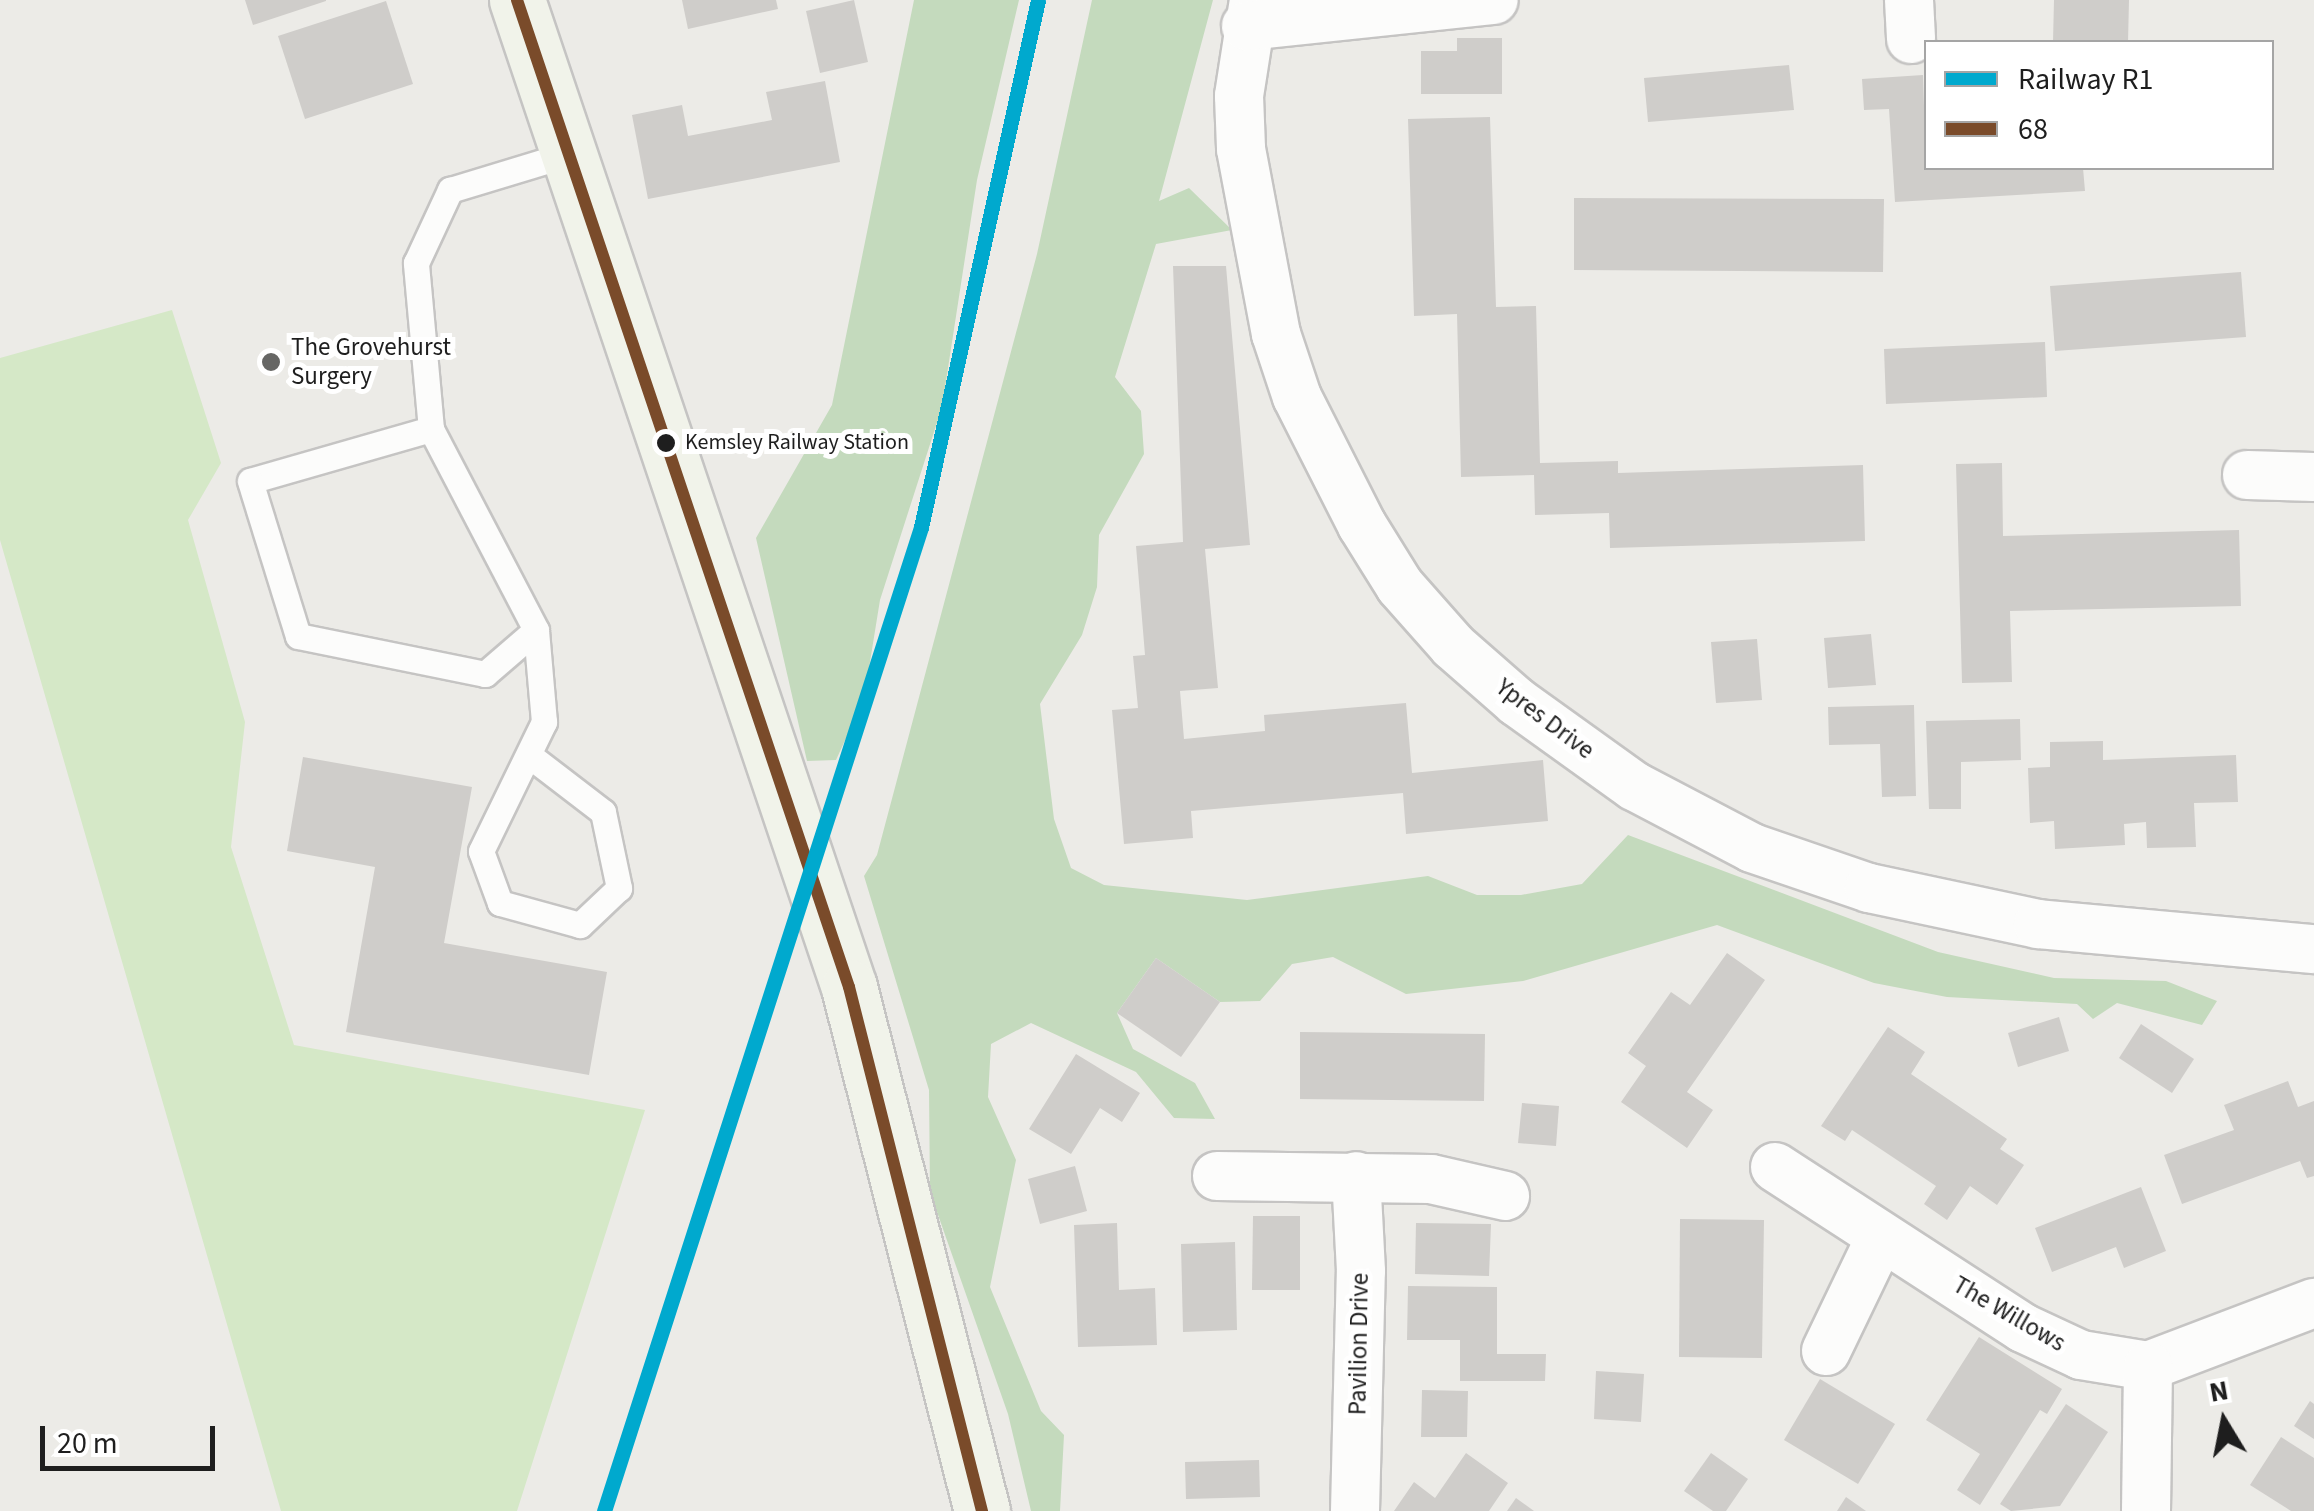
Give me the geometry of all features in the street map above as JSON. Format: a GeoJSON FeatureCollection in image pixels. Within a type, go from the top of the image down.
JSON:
{"type":"FeatureCollection","features":[{"type":"Feature","properties":{"kind":"street"},"geometry":{"type":"LineString","coordinates":[[518,0],[565,155],[849,987],[982,1511]]}},
{"type":"Feature","properties":{"kind":"street"},"geometry":{"type":"LineString","coordinates":[[1250,13],[1494,0]]}},
{"type":"Feature","properties":{"kind":"street","name":"Ypres Drive"},"geometry":{"type":"LineString","coordinates":[[1250,13],[1241,149],[1276,334],[1297,397],[1400,586],[1504,691],[1634,786],[1752,848],[1869,888],[2038,924],[2314,949]]}},
{"type":"Feature","properties":{"kind":"street"},"geometry":{"type":"LineString","coordinates":[[2247,476],[2314,476]]}},
{"type":"Feature","properties":{"kind":"street","name":"The Willows"},"geometry":{"type":"LineString","coordinates":[[1775,1167],[1880,1239],[2023,1328],[2081,1355],[2148,1366]]}},
{"type":"Feature","properties":{"kind":"street"},"geometry":{"type":"LineString","coordinates":[[1216,1176],[1431,1179],[1505,1196]]}},
{"type":"Feature","properties":{"kind":"street","name":"Pavilion Drive"},"geometry":{"type":"LineString","coordinates":[[1355,1511],[1361,1271],[1356,1176]]}},
{"type":"Feature","properties":{"kind":"street"},"geometry":{"type":"LineString","coordinates":[[1826,1351],[1880,1239]]}},
{"type":"Feature","properties":{"kind":"street"},"geometry":{"type":"LineString","coordinates":[[2146,1511],[2148,1366],[2314,1303]]}},
{"type":"Feature","properties":{"kind":"lane"},"geometry":{"type":"LineString","coordinates":[[530,756],[603,812],[619,888],[580,926],[500,903],[481,851],[544,722],[536,630],[432,429],[416,263],[450,190],[565,155]]}},
{"type":"Feature","properties":{"kind":"lane"},"geometry":{"type":"LineString","coordinates":[[432,429],[250,482],[298,636],[485,674],[536,630]]}},
{"type":"Feature","properties":{"kind":"green space"},"geometry":{"type":"Polygon","coordinates":[[[914,0],[1019,0],[977,180],[942,407],[880,600],[864,699],[836,760],[807,761],[756,538],[832,405],[914,0]]]}},
{"type":"Feature","properties":{"kind":"green space"},"geometry":{"type":"Polygon","coordinates":[[[1092,0],[1213,0],[1159,201],[1189,188],[1232,230],[1156,244],[1115,377],[1141,411],[1144,454],[1099,535],[1097,587],[1082,635],[1040,704],[1054,819],[1071,868],[1104,885],[1247,900],[1428,876],[1477,895],[1521,895],[1582,884],[1628,835],[1938,952],[2054,978],[2166,981],[2217,1001],[2202,1025],[2117,1003],[2093,1019],[2077,1004],[1947,997],[1874,983],[1717,925],[1523,981],[1406,994],[1333,957],[1292,964],[1260,1001],[1220,1002],[1156,958],[1117,1013],[1133,1049],[1195,1083],[1215,1119],[1174,1118],[1136,1072],[1031,1023],[991,1044],[988,1097],[1016,1160],[990,1287],[1041,1411],[1064,1435],[1060,1511],[1031,1511],[1008,1414],[930,1192],[929,1090],[864,876],[877,855],[1037,254],[1092,0]]]}},
{"type":"Feature","properties":{"kind":"green space"},"geometry":{"type":"Polygon","coordinates":[[[172,310],[221,463],[188,520],[245,722],[231,847],[294,1045],[645,1110],[517,1511],[281,1511],[0,540],[0,358],[172,310]]]}},
{"type":"Feature","properties":{"kind":"building"},"geometry":{"type":"Polygon","coordinates":[[[245,0],[326,0],[326,1],[253,25],[245,0]]]}},
{"type":"Feature","properties":{"kind":"building"},"geometry":{"type":"Polygon","coordinates":[[[682,0],[776,0],[778,9],[688,29],[682,0]]]}},
{"type":"Feature","properties":{"kind":"building"},"geometry":{"type":"Polygon","coordinates":[[[854,0],[868,62],[820,73],[806,11],[854,0]]]}},
{"type":"Feature","properties":{"kind":"building"},"geometry":{"type":"Polygon","coordinates":[[[2054,0],[2129,0],[2128,40],[2053,40],[2054,0]]]}},
{"type":"Feature","properties":{"kind":"building"},"geometry":{"type":"Polygon","coordinates":[[[386,1],[413,84],[305,119],[278,36],[386,1]]]}},
{"type":"Feature","properties":{"kind":"building"},"geometry":{"type":"Polygon","coordinates":[[[1457,38],[1502,38],[1502,94],[1421,94],[1421,51],[1457,51],[1457,38]]]}},
{"type":"Feature","properties":{"kind":"building"},"geometry":{"type":"Polygon","coordinates":[[[1789,65],[1794,110],[1648,122],[1644,78],[1789,65]]]}},
{"type":"Feature","properties":{"kind":"building"},"geometry":{"type":"Polygon","coordinates":[[[1923,75],[1924,170],[2083,170],[2085,191],[1895,202],[1889,109],[1864,110],[1862,79],[1923,75]]]}},
{"type":"Feature","properties":{"kind":"building"},"geometry":{"type":"Polygon","coordinates":[[[825,81],[840,162],[648,199],[632,115],[682,105],[688,136],[772,120],[766,92],[825,81]]]}},
{"type":"Feature","properties":{"kind":"building"},"geometry":{"type":"Polygon","coordinates":[[[1490,117],[1496,307],[1536,306],[1540,463],[1618,461],[1618,473],[1863,465],[1865,541],[1610,548],[1609,513],[1535,515],[1534,475],[1461,477],[1457,314],[1414,316],[1408,119],[1490,117]]]}},
{"type":"Feature","properties":{"kind":"building"},"geometry":{"type":"Polygon","coordinates":[[[1574,198],[1884,199],[1883,272],[1574,270],[1574,198]]]}},
{"type":"Feature","properties":{"kind":"building"},"geometry":{"type":"Polygon","coordinates":[[[1173,266],[1226,266],[1250,545],[1205,549],[1218,688],[1180,691],[1184,739],[1265,731],[1264,715],[1406,703],[1412,773],[1543,760],[1548,821],[1406,834],[1403,793],[1191,811],[1193,838],[1124,844],[1112,710],[1138,708],[1133,656],[1145,655],[1136,546],[1183,542],[1173,266]]]}},
{"type":"Feature","properties":{"kind":"building"},"geometry":{"type":"Polygon","coordinates":[[[2241,272],[2246,337],[2055,351],[2050,286],[2241,272]]]}},
{"type":"Feature","properties":{"kind":"building"},"geometry":{"type":"Polygon","coordinates":[[[2045,342],[2047,397],[1886,404],[1884,349],[2045,342]]]}},
{"type":"Feature","properties":{"kind":"building"},"geometry":{"type":"Polygon","coordinates":[[[2002,463],[2003,536],[2239,530],[2241,606],[2010,611],[2012,682],[1962,683],[1956,464],[2002,463]]]}},
{"type":"Feature","properties":{"kind":"building"},"geometry":{"type":"Polygon","coordinates":[[[1871,634],[1876,685],[1828,688],[1824,638],[1871,634]]]}},
{"type":"Feature","properties":{"kind":"building"},"geometry":{"type":"Polygon","coordinates":[[[1757,639],[1762,700],[1716,703],[1711,642],[1757,639]]]}},
{"type":"Feature","properties":{"kind":"building"},"geometry":{"type":"Polygon","coordinates":[[[1914,705],[1916,796],[1882,797],[1880,744],[1829,745],[1828,707],[1914,705]]]}},
{"type":"Feature","properties":{"kind":"building"},"geometry":{"type":"Polygon","coordinates":[[[2020,719],[2021,760],[1961,762],[1961,809],[1929,809],[1926,721],[2020,719]]]}},
{"type":"Feature","properties":{"kind":"building"},"geometry":{"type":"Polygon","coordinates":[[[2103,741],[2103,760],[2236,755],[2238,802],[2194,803],[2196,847],[2147,848],[2146,822],[2124,824],[2125,845],[2055,849],[2054,821],[2030,823],[2028,768],[2050,767],[2050,742],[2103,741]]]}},
{"type":"Feature","properties":{"kind":"building"},"geometry":{"type":"Polygon","coordinates":[[[303,757],[472,787],[444,943],[607,972],[589,1075],[346,1032],[375,867],[287,851],[303,757]]]}},
{"type":"Feature","properties":{"kind":"building"},"geometry":{"type":"Polygon","coordinates":[[[1727,953],[1765,980],[1687,1092],[1713,1110],[1687,1148],[1621,1102],[1646,1066],[1628,1053],[1671,992],[1690,1005],[1727,953]]]}},
{"type":"Feature","properties":{"kind":"building"},"geometry":{"type":"Polygon","coordinates":[[[1156,958],[1220,1002],[1181,1057],[1117,1013],[1156,958]]]}},
{"type":"Feature","properties":{"kind":"building"},"geometry":{"type":"Polygon","coordinates":[[[2059,1017],[2069,1051],[2018,1067],[2008,1033],[2059,1017]]]}},
{"type":"Feature","properties":{"kind":"building"},"geometry":{"type":"Polygon","coordinates":[[[2141,1024],[2194,1059],[2172,1093],[2119,1058],[2141,1024]]]}},
{"type":"Feature","properties":{"kind":"building"},"geometry":{"type":"Polygon","coordinates":[[[1888,1027],[1925,1052],[1911,1074],[2007,1139],[2000,1149],[2024,1165],[1997,1205],[1970,1186],[1947,1220],[1924,1204],[1936,1186],[1852,1130],[1845,1141],[1821,1126],[1888,1027]]]}},
{"type":"Feature","properties":{"kind":"building"},"geometry":{"type":"Polygon","coordinates":[[[1300,1032],[1485,1034],[1484,1101],[1300,1099],[1300,1032]]]}},
{"type":"Feature","properties":{"kind":"building"},"geometry":{"type":"Polygon","coordinates":[[[1076,1054],[1140,1093],[1122,1122],[1100,1108],[1071,1154],[1029,1129],[1076,1054]]]}},
{"type":"Feature","properties":{"kind":"building"},"geometry":{"type":"Polygon","coordinates":[[[2288,1081],[2298,1107],[2314,1101],[2314,1176],[2307,1178],[2300,1161],[2182,1204],[2164,1155],[2234,1130],[2224,1105],[2288,1081]]]}},
{"type":"Feature","properties":{"kind":"building"},"geometry":{"type":"Polygon","coordinates":[[[1522,1103],[1559,1106],[1556,1146],[1518,1143],[1522,1103]]]}},
{"type":"Feature","properties":{"kind":"building"},"geometry":{"type":"Polygon","coordinates":[[[1075,1166],[1087,1211],[1040,1224],[1028,1179],[1075,1166]]]}},
{"type":"Feature","properties":{"kind":"building"},"geometry":{"type":"Polygon","coordinates":[[[2141,1187],[2166,1251],[2124,1268],[2116,1247],[2052,1272],[2035,1228],[2141,1187]]]}},
{"type":"Feature","properties":{"kind":"building"},"geometry":{"type":"Polygon","coordinates":[[[1253,1216],[1300,1216],[1300,1290],[1252,1290],[1253,1216]]]}},
{"type":"Feature","properties":{"kind":"building"},"geometry":{"type":"Polygon","coordinates":[[[1680,1219],[1764,1220],[1762,1358],[1679,1357],[1680,1219]]]}},
{"type":"Feature","properties":{"kind":"building"},"geometry":{"type":"Polygon","coordinates":[[[1117,1223],[1119,1290],[1155,1288],[1157,1345],[1078,1347],[1074,1225],[1117,1223]]]}},
{"type":"Feature","properties":{"kind":"building"},"geometry":{"type":"Polygon","coordinates":[[[1416,1223],[1491,1224],[1489,1276],[1415,1274],[1416,1223]]]}},
{"type":"Feature","properties":{"kind":"building"},"geometry":{"type":"Polygon","coordinates":[[[1235,1242],[1237,1330],[1183,1332],[1181,1244],[1235,1242]]]}},
{"type":"Feature","properties":{"kind":"building"},"geometry":{"type":"Polygon","coordinates":[[[1408,1286],[1497,1287],[1497,1354],[1546,1354],[1545,1381],[1460,1381],[1460,1340],[1407,1340],[1408,1286]]]}},
{"type":"Feature","properties":{"kind":"building"},"geometry":{"type":"Polygon","coordinates":[[[1979,1337],[2062,1389],[2047,1414],[2040,1410],[1980,1505],[1957,1490],[1980,1454],[1926,1420],[1979,1337]]]}},
{"type":"Feature","properties":{"kind":"building"},"geometry":{"type":"Polygon","coordinates":[[[1596,1371],[1644,1374],[1641,1422],[1594,1419],[1596,1371]]]}},
{"type":"Feature","properties":{"kind":"building"},"geometry":{"type":"Polygon","coordinates":[[[1820,1379],[1895,1424],[1858,1484],[1784,1440],[1820,1379]]]}},
{"type":"Feature","properties":{"kind":"building"},"geometry":{"type":"Polygon","coordinates":[[[1422,1390],[1468,1391],[1467,1437],[1421,1437],[1422,1390]]]}},
{"type":"Feature","properties":{"kind":"building"},"geometry":{"type":"Polygon","coordinates":[[[2310,1401],[2314,1404],[2314,1439],[2294,1426],[2310,1401]]]}},
{"type":"Feature","properties":{"kind":"building"},"geometry":{"type":"Polygon","coordinates":[[[2066,1404],[2108,1432],[2060,1506],[2011,1511],[2000,1504],[2066,1404]]]}},
{"type":"Feature","properties":{"kind":"building"},"geometry":{"type":"Polygon","coordinates":[[[2281,1437],[2314,1458],[2314,1511],[2291,1511],[2250,1485],[2281,1437]]]}},
{"type":"Feature","properties":{"kind":"building"},"geometry":{"type":"Polygon","coordinates":[[[1466,1453],[1508,1483],[1489,1511],[1394,1511],[1414,1482],[1435,1498],[1466,1453]]]}},
{"type":"Feature","properties":{"kind":"building"},"geometry":{"type":"Polygon","coordinates":[[[1711,1453],[1748,1479],[1726,1511],[1713,1511],[1684,1491],[1711,1453]]]}},
{"type":"Feature","properties":{"kind":"building"},"geometry":{"type":"Polygon","coordinates":[[[1259,1460],[1260,1497],[1186,1499],[1185,1462],[1259,1460]]]}},
{"type":"Feature","properties":{"kind":"building"},"geometry":{"type":"Polygon","coordinates":[[[1846,1497],[1866,1511],[1837,1511],[1846,1497]]]}},
{"type":"Feature","properties":{"kind":"building"},"geometry":{"type":"Polygon","coordinates":[[[1516,1498],[1534,1511],[1507,1511],[1516,1498]]]}},
{"type":"Feature","properties":{"kind":"rail line","name":"R1"},"geometry":{"type":"LineString","coordinates":[[604,1511],[921,527],[1038,0]]}},
{"type":"Feature","properties":{"kind":"transit line","name":"68"},"geometry":{"type":"LineString","coordinates":[[517,0],[849,987],[982,1511]]}},
{"type":"Feature","properties":{"kind":"place","name":"The Grovehurst Surgery"},"geometry":{"type":"Point","coordinates":[271,362]}},
{"type":"Feature","properties":{"kind":"place","name":"Kemsley Railway Station"},"geometry":{"type":"Point","coordinates":[666,443]}}]}
